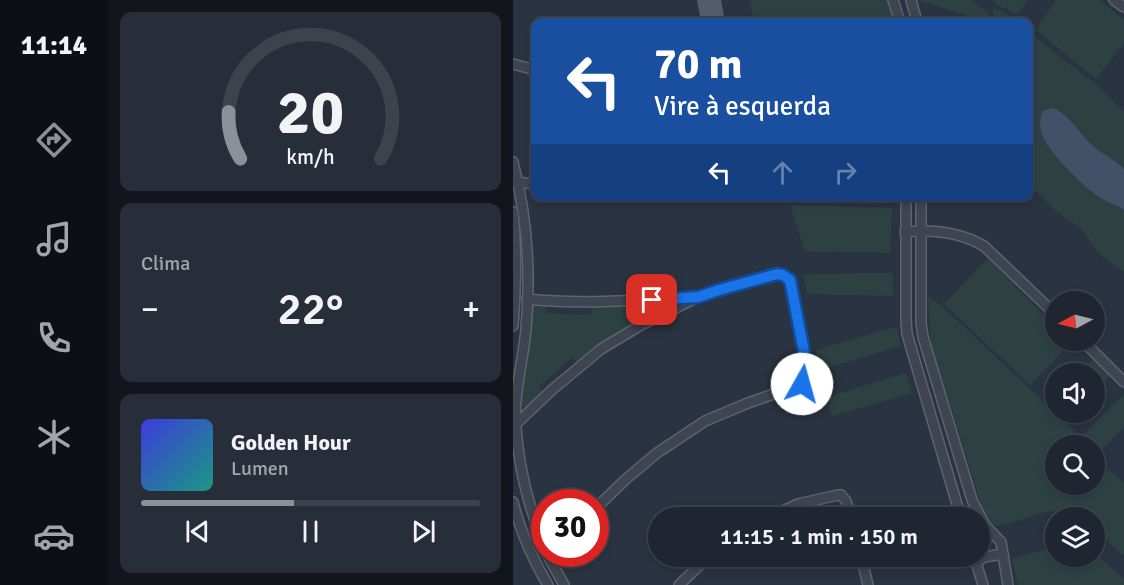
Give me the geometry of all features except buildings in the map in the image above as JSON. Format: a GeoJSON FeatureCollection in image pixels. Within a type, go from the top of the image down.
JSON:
{"type":"FeatureCollection","features":[{"type":"Feature","properties":{"kind":"street"},"geometry":{"type":"LineString","coordinates":[[893,0],[899,18]]}},
{"type":"Feature","properties":{"kind":"street"},"geometry":{"type":"LineString","coordinates":[[911,0],[916,18]]}},
{"type":"Feature","properties":{"kind":"street"},"geometry":{"type":"LineString","coordinates":[[1114,0],[1124,8]]}},
{"type":"Feature","properties":{"kind":"street"},"geometry":{"type":"LineString","coordinates":[[513,64],[531,69]]}},
{"type":"Feature","properties":{"kind":"street"},"geometry":{"type":"LineString","coordinates":[[513,162],[527,244],[526,328],[517,357],[516,423],[531,512]]}},
{"type":"Feature","properties":{"kind":"street"},"geometry":{"type":"LineString","coordinates":[[515,182],[531,184]]}},
{"type":"Feature","properties":{"kind":"street"},"geometry":{"type":"LineString","coordinates":[[906,201],[907,334],[958,507]]}},
{"type":"Feature","properties":{"kind":"street"},"geometry":{"type":"LineString","coordinates":[[921,201],[920,306],[923,337],[972,500],[984,524],[1001,542],[1008,585]]}},
{"type":"Feature","properties":{"kind":"street"},"geometry":{"type":"LineString","coordinates":[[513,212],[516,242],[516,294],[513,326]]}},
{"type":"Feature","properties":{"kind":"street"},"geometry":{"type":"LineString","coordinates":[[905,232],[921,230],[972,238],[984,246],[1045,304]]}},
{"type":"Feature","properties":{"kind":"street"},"geometry":{"type":"LineString","coordinates":[[516,423],[601,349],[641,325],[698,297],[719,290],[777,274],[787,277],[790,280],[808,377],[802,384],[705,421],[657,453],[609,495]]}},
{"type":"Feature","properties":{"kind":"street"},"geometry":{"type":"LineString","coordinates":[[527,299],[596,303],[698,297]]}},
{"type":"Feature","properties":{"kind":"street"},"geometry":{"type":"LineString","coordinates":[[1093,351],[1124,382]]}},
{"type":"Feature","properties":{"kind":"street"},"geometry":{"type":"LineString","coordinates":[[791,507],[839,495],[846,501],[848,507]]}},
{"type":"Feature","properties":{"kind":"street"},"geometry":{"type":"LineString","coordinates":[[527,498],[514,504],[533,557],[548,585]]}},
{"type":"Feature","properties":{"kind":"street"},"geometry":{"type":"LineString","coordinates":[[990,555],[1003,554]]}},
{"type":"Feature","properties":{"kind":"street"},"geometry":{"type":"LineString","coordinates":[[557,567],[564,585]]}},
{"type":"Feature","properties":{"kind":"street"},"geometry":{"type":"LineString","coordinates":[[679,585],[698,567]]}},
{"type":"Feature","properties":{"kind":"street"},"geometry":{"type":"LineString","coordinates":[[864,567],[868,585]]}},
{"type":"Feature","properties":{"kind":"street"},"geometry":{"type":"LineString","coordinates":[[977,567],[983,585]]}},
{"type":"Feature","properties":{"kind":"green space"},"geometry":{"type":"Polygon","coordinates":[[[750,0],[887,0],[894,18],[753,18],[750,0]]]}},
{"type":"Feature","properties":{"kind":"green space"},"geometry":{"type":"Polygon","coordinates":[[[918,0],[972,0],[991,16],[990,18],[974,18],[918,0]]]}},
{"type":"Feature","properties":{"kind":"green space"},"geometry":{"type":"Polygon","coordinates":[[[993,0],[1027,0],[1018,14],[995,4],[993,0]]]}},
{"type":"Feature","properties":{"kind":"green space"},"geometry":{"type":"Polygon","coordinates":[[[1056,0],[1099,0],[1124,20],[1124,43],[1096,79],[1036,30],[1056,0]]]}},
{"type":"Feature","properties":{"kind":"green space"},"geometry":{"type":"Polygon","coordinates":[[[993,8],[1014,18],[994,18],[993,8]]]}},
{"type":"Feature","properties":{"kind":"green space"},"geometry":{"type":"Polygon","coordinates":[[[1033,34],[1098,85],[1124,112],[1124,169],[1093,146],[1069,119],[1054,108],[1056,156],[1099,197],[1124,210],[1124,272],[1104,258],[1081,228],[1057,212],[1033,188],[1033,34]]]}},
{"type":"Feature","properties":{"kind":"green space"},"geometry":{"type":"Polygon","coordinates":[[[790,205],[892,208],[890,253],[805,251],[790,205]]]}},
{"type":"Feature","properties":{"kind":"green space"},"geometry":{"type":"Polygon","coordinates":[[[988,258],[1045,317],[1045,351],[1063,351],[1051,363],[1045,363],[1045,370],[1030,385],[944,304],[988,258]]]}},
{"type":"Feature","properties":{"kind":"green space"},"geometry":{"type":"Polygon","coordinates":[[[893,273],[893,296],[807,294],[803,274],[893,273]]]}},
{"type":"Feature","properties":{"kind":"green space"},"geometry":{"type":"Polygon","coordinates":[[[928,296],[942,306],[1045,403],[1045,423],[1066,423],[1079,435],[1045,435],[1045,495],[1105,495],[1105,465],[1124,483],[1124,554],[1121,554],[1105,539],[1105,507],[1045,507],[1045,512],[1014,522],[999,526],[990,522],[990,507],[982,507],[931,342],[928,296]]]}},
{"type":"Feature","properties":{"kind":"green space"},"geometry":{"type":"Polygon","coordinates":[[[533,304],[545,304],[546,313],[591,315],[592,307],[666,305],[667,309],[578,363],[573,357],[539,386],[542,392],[527,407],[523,406],[520,401],[533,304]]]}},
{"type":"Feature","properties":{"kind":"green space"},"geometry":{"type":"Polygon","coordinates":[[[896,327],[901,346],[821,370],[816,350],[896,327]]]}},
{"type":"Feature","properties":{"kind":"green space"},"geometry":{"type":"Polygon","coordinates":[[[1105,371],[1110,376],[1105,381],[1105,371]]]}},
{"type":"Feature","properties":{"kind":"green space"},"geometry":{"type":"Polygon","coordinates":[[[906,373],[912,393],[832,416],[827,397],[906,373]]]}},
{"type":"Feature","properties":{"kind":"green space"},"geometry":{"type":"Polygon","coordinates":[[[1124,394],[1124,427],[1105,447],[1105,435],[1083,435],[1095,423],[1105,423],[1105,413],[1124,394]]]}},
{"type":"Feature","properties":{"kind":"green space"},"geometry":{"type":"Polygon","coordinates":[[[1045,549],[1045,567],[1105,567],[1105,562],[1124,579],[1124,585],[1018,585],[1012,559],[1045,549]]]}},
{"type":"Feature","properties":{"kind":"water"},"geometry":{"type":"Polygon","coordinates":[[[1054,108],[1069,119],[1093,146],[1124,169],[1124,210],[1092,192],[1051,150],[1042,134],[1040,120],[1042,111],[1054,108]]]}},
{"type":"Feature","properties":{"kind":"route"},"geometry":{"type":"LineString","coordinates":[[652,300],[698,297],[777,274],[787,277],[790,280],[808,372],[806,381],[802,384]]}}]}
